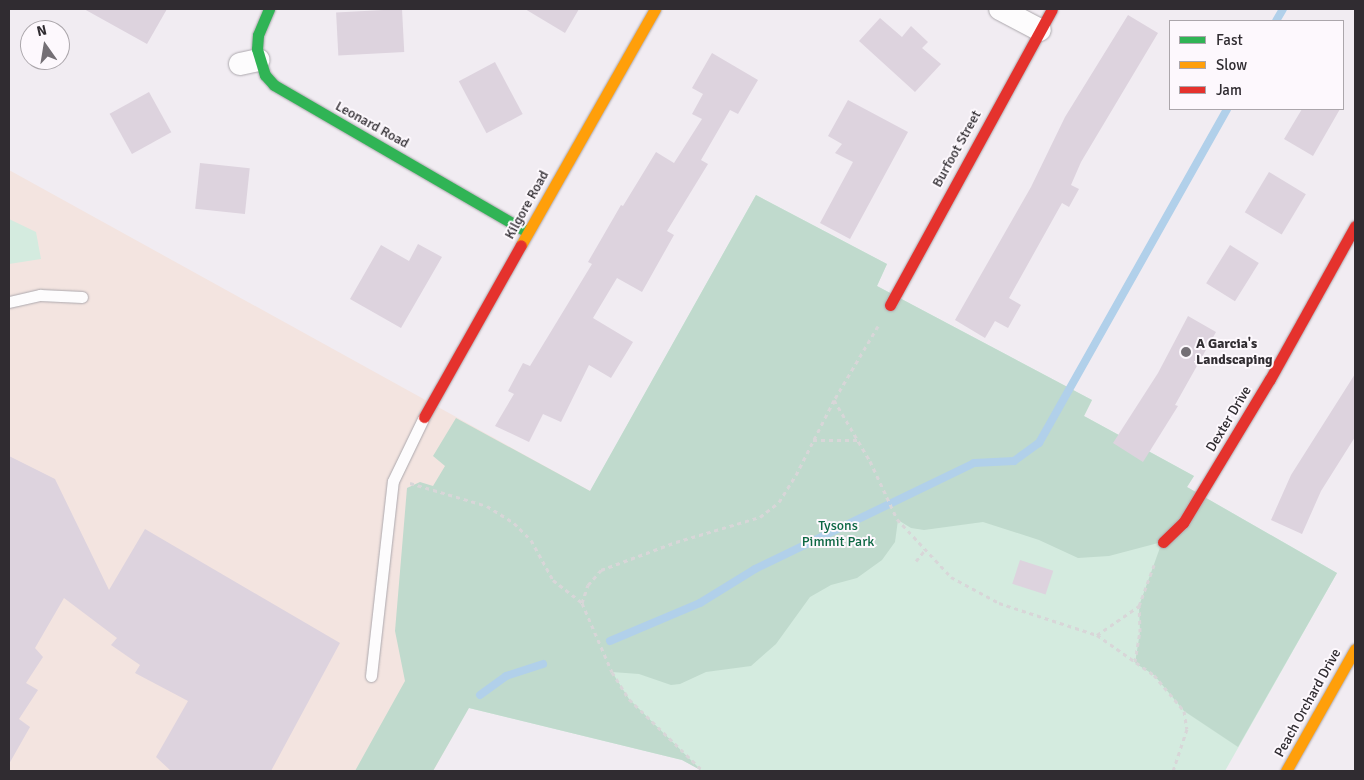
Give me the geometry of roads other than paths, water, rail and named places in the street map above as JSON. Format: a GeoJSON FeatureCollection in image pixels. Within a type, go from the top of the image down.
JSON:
{"type":"FeatureCollection","features":[{"type":"Feature","properties":{"kind":"street","name":"Leonard Road"},"geometry":{"type":"LineString","coordinates":[[269,9],[249,62],[274,86],[528,232]]}},
{"type":"Feature","properties":{"kind":"street","name":"Kilgore Road"},"geometry":{"type":"LineString","coordinates":[[424,417],[655,9]]}},
{"type":"Feature","properties":{"kind":"street"},"geometry":{"type":"LineString","coordinates":[[1000,9],[1040,30]]}},
{"type":"Feature","properties":{"kind":"street","name":"Burfoot Street"},"geometry":{"type":"LineString","coordinates":[[890,305],[1052,9]]}},
{"type":"Feature","properties":{"kind":"street","name":"Dexter Drive"},"geometry":{"type":"LineString","coordinates":[[1163,542],[1188,515],[1270,379],[1355,226]]}},
{"type":"Feature","properties":{"kind":"street","name":"Peach Orchard Drive"},"geometry":{"type":"LineString","coordinates":[[1286,771],[1355,649]]}},
{"type":"Feature","properties":{"kind":"lane"},"geometry":{"type":"LineString","coordinates":[[9,302],[40,295],[82,297]]}},
{"type":"Feature","properties":{"kind":"lane"},"geometry":{"type":"LineString","coordinates":[[371,676],[393,481],[424,417]]}},
{"type":"Feature","properties":{"kind":"waterway"},"geometry":{"type":"LineString","coordinates":[[1277,20],[1283,9]]}},
{"type":"Feature","properties":{"kind":"waterway"},"geometry":{"type":"LineString","coordinates":[[610,641],[700,603],[755,569],[974,463],[1014,461],[1039,443],[1226,110]]}},
{"type":"Feature","properties":{"kind":"waterway"},"geometry":{"type":"LineString","coordinates":[[480,695],[506,676],[543,664]]}},
{"type":"Feature","properties":{"kind":"place","name":"A Garcia's Landscaping"},"geometry":{"type":"Point","coordinates":[1186,352]}},
{"type":"Feature","properties":{"kind":"park label","name":"Tysons Pimmit Park"},"geometry":{"type":"Point","coordinates":[838,534]}}]}
